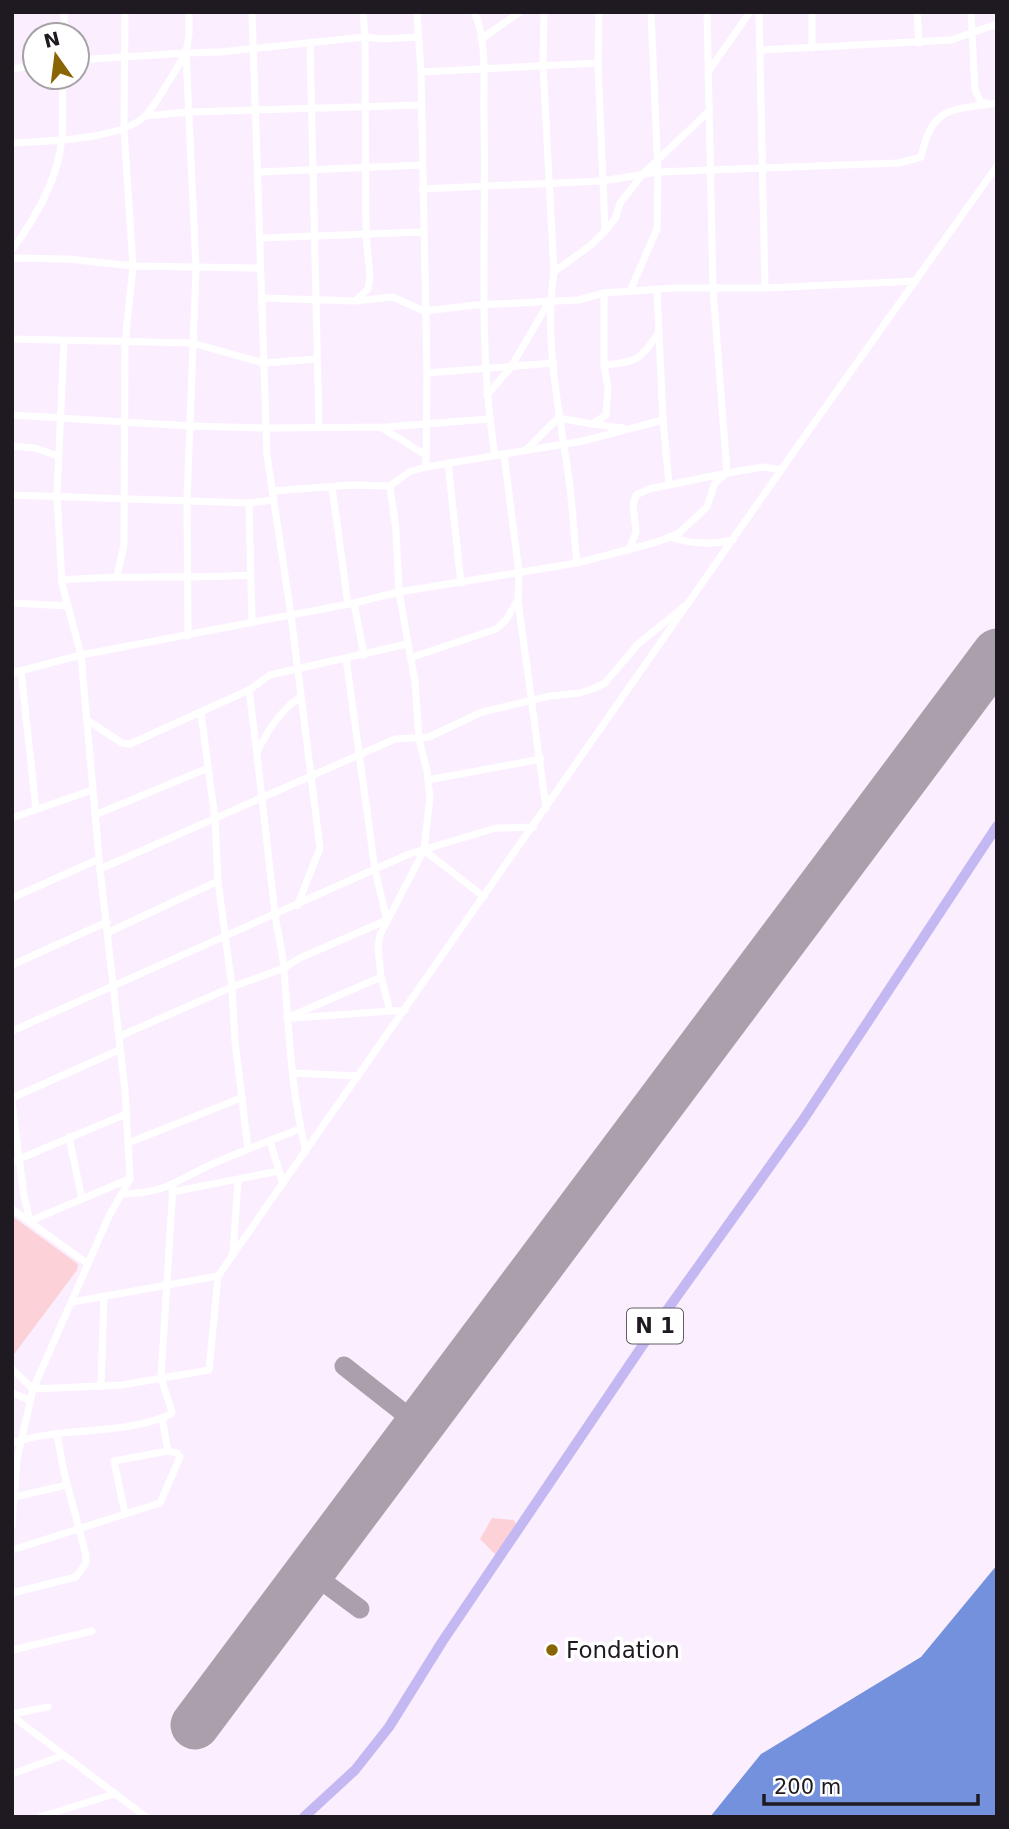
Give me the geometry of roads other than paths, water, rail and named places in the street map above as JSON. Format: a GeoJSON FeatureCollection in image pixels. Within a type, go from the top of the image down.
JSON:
{"type":"FeatureCollection","features":[{"type":"Feature","properties":{"kind":"highway","name":"N 1"},"geometry":{"type":"LineString","coordinates":[[304,1817],[355,1770],[389,1727],[442,1642],[655,1327],[803,1120],[997,826]]}},
{"type":"Feature","properties":{"kind":"street"},"geometry":{"type":"LineString","coordinates":[[117,576],[124,545],[125,343],[134,266],[124,130],[125,12]]}},
{"type":"Feature","properties":{"kind":"street"},"geometry":{"type":"LineString","coordinates":[[188,12],[186,53],[196,268],[187,500],[188,636]]}},
{"type":"Feature","properties":{"kind":"street"},"geometry":{"type":"LineString","coordinates":[[252,12],[265,428],[320,848],[297,906]]}},
{"type":"Feature","properties":{"kind":"street"},"geometry":{"type":"LineString","coordinates":[[355,301],[368,289],[370,277],[366,234],[363,12]]}},
{"type":"Feature","properties":{"kind":"street"},"geometry":{"type":"LineString","coordinates":[[417,12],[421,72],[427,373],[426,467]]}},
{"type":"Feature","properties":{"kind":"street"},"geometry":{"type":"LineString","coordinates":[[474,12],[481,39],[486,187],[485,368],[488,419],[495,455]]}},
{"type":"Feature","properties":{"kind":"street"},"geometry":{"type":"LineString","coordinates":[[481,39],[520,12]]}},
{"type":"Feature","properties":{"kind":"street"},"geometry":{"type":"LineString","coordinates":[[544,12],[543,65],[554,272],[550,302],[558,418],[570,488],[577,563]]}},
{"type":"Feature","properties":{"kind":"street"},"geometry":{"type":"LineString","coordinates":[[598,12],[605,231]]}},
{"type":"Feature","properties":{"kind":"street"},"geometry":{"type":"LineString","coordinates":[[630,291],[657,229],[658,160],[651,12]]}},
{"type":"Feature","properties":{"kind":"street"},"geometry":{"type":"LineString","coordinates":[[707,12],[713,288],[727,473]]}},
{"type":"Feature","properties":{"kind":"street"},"geometry":{"type":"LineString","coordinates":[[708,72],[750,12]]}},
{"type":"Feature","properties":{"kind":"street"},"geometry":{"type":"LineString","coordinates":[[759,12],[765,288]]}},
{"type":"Feature","properties":{"kind":"street"},"geometry":{"type":"LineString","coordinates":[[812,12],[812,48]]}},
{"type":"Feature","properties":{"kind":"street"},"geometry":{"type":"LineString","coordinates":[[917,12],[919,43]]}},
{"type":"Feature","properties":{"kind":"street"},"geometry":{"type":"LineString","coordinates":[[971,12],[975,90],[981,102],[997,102]]}},
{"type":"Feature","properties":{"kind":"street"},"geometry":{"type":"LineString","coordinates":[[760,50],[951,40],[997,24]]}},
{"type":"Feature","properties":{"kind":"street"},"geometry":{"type":"LineString","coordinates":[[91,59],[253,50],[365,37],[381,40],[418,37]]}},
{"type":"Feature","properties":{"kind":"street"},"geometry":{"type":"LineString","coordinates":[[310,43],[319,426]]}},
{"type":"Feature","properties":{"kind":"street"},"geometry":{"type":"LineString","coordinates":[[12,143],[124,130],[145,116],[186,53]]}},
{"type":"Feature","properties":{"kind":"street"},"geometry":{"type":"LineString","coordinates":[[421,72],[598,63]]}},
{"type":"Feature","properties":{"kind":"street"},"geometry":{"type":"LineString","coordinates":[[12,250],[41,205],[53,177],[62,139],[63,91]]}},
{"type":"Feature","properties":{"kind":"street"},"geometry":{"type":"LineString","coordinates":[[422,189],[551,185],[602,181],[658,172],[899,163],[921,157],[926,132],[947,111],[997,102]]}},
{"type":"Feature","properties":{"kind":"street"},"geometry":{"type":"LineString","coordinates":[[145,116],[312,107],[421,105]]}},
{"type":"Feature","properties":{"kind":"street"},"geometry":{"type":"LineString","coordinates":[[554,272],[590,246],[605,231],[615,219],[620,203],[643,174],[709,110]]}},
{"type":"Feature","properties":{"kind":"street"},"geometry":{"type":"LineString","coordinates":[[259,172],[422,165]]}},
{"type":"Feature","properties":{"kind":"street"},"geometry":{"type":"LineString","coordinates":[[12,1368],[33,1389],[100,1386],[209,1370],[219,1276],[781,470],[997,166]]}},
{"type":"Feature","properties":{"kind":"street"},"geometry":{"type":"LineString","coordinates":[[261,238],[423,232]]}},
{"type":"Feature","properties":{"kind":"street"},"geometry":{"type":"LineString","coordinates":[[12,258],[68,259],[134,266],[260,268]]}},
{"type":"Feature","properties":{"kind":"street"},"geometry":{"type":"LineString","coordinates":[[262,298],[355,301],[393,297],[425,311],[578,300],[604,293],[630,291],[916,281]]}},
{"type":"Feature","properties":{"kind":"street"},"geometry":{"type":"LineString","coordinates":[[657,290],[669,485]]}},
{"type":"Feature","properties":{"kind":"street"},"geometry":{"type":"LineString","coordinates":[[592,424],[606,415],[608,389],[604,365],[604,293]]}},
{"type":"Feature","properties":{"kind":"street"},"geometry":{"type":"LineString","coordinates":[[487,395],[511,367],[550,302]]}},
{"type":"Feature","properties":{"kind":"street"},"geometry":{"type":"LineString","coordinates":[[604,365],[633,362],[659,332]]}},
{"type":"Feature","properties":{"kind":"street"},"geometry":{"type":"LineString","coordinates":[[12,340],[192,343],[264,363],[317,359]]}},
{"type":"Feature","properties":{"kind":"street"},"geometry":{"type":"LineString","coordinates":[[12,1526],[16,1442],[33,1389],[109,1216],[130,1178],[120,1036],[100,869],[80,655],[62,580],[57,496],[64,341]]}},
{"type":"Feature","properties":{"kind":"street"},"geometry":{"type":"LineString","coordinates":[[427,373],[554,363]]}},
{"type":"Feature","properties":{"kind":"street"},"geometry":{"type":"LineString","coordinates":[[12,415],[265,428],[381,427],[488,419]]}},
{"type":"Feature","properties":{"kind":"street"},"geometry":{"type":"LineString","coordinates":[[558,418],[627,429]]}},
{"type":"Feature","properties":{"kind":"street"},"geometry":{"type":"LineString","coordinates":[[526,451],[558,418]]}},
{"type":"Feature","properties":{"kind":"street"},"geometry":{"type":"LineString","coordinates":[[12,495],[249,503],[273,495],[332,487],[390,486],[402,475],[426,467],[563,445],[663,420]]}},
{"type":"Feature","properties":{"kind":"street"},"geometry":{"type":"LineString","coordinates":[[381,427],[426,455]]}},
{"type":"Feature","properties":{"kind":"street"},"geometry":{"type":"LineString","coordinates":[[12,446],[58,456]]}},
{"type":"Feature","properties":{"kind":"street"},"geometry":{"type":"LineString","coordinates":[[504,454],[519,572],[518,601],[546,808]]}},
{"type":"Feature","properties":{"kind":"street"},"geometry":{"type":"LineString","coordinates":[[448,463],[461,583]]}},
{"type":"Feature","properties":{"kind":"street"},"geometry":{"type":"LineString","coordinates":[[629,550],[636,532],[633,505],[636,495],[727,473],[763,467],[781,470]]}},
{"type":"Feature","properties":{"kind":"street"},"geometry":{"type":"LineString","coordinates":[[36,809],[16,672],[80,655],[351,604],[399,592],[577,563],[629,550],[679,533],[707,507],[715,482],[727,473]]}},
{"type":"Feature","properties":{"kind":"street"},"geometry":{"type":"LineString","coordinates":[[390,486],[396,530],[399,592],[411,657],[418,705],[419,739],[431,806],[425,825],[424,850],[380,935],[378,946],[381,977],[390,1011]]}},
{"type":"Feature","properties":{"kind":"street"},"geometry":{"type":"LineString","coordinates":[[332,487],[351,604],[364,655]]}},
{"type":"Feature","properties":{"kind":"street"},"geometry":{"type":"LineString","coordinates":[[249,503],[252,623]]}},
{"type":"Feature","properties":{"kind":"street"},"geometry":{"type":"LineString","coordinates":[[670,537],[683,542],[710,544],[733,540]]}},
{"type":"Feature","properties":{"kind":"street"},"geometry":{"type":"LineString","coordinates":[[62,580],[117,576],[189,578],[251,575]]}},
{"type":"Feature","properties":{"kind":"street"},"geometry":{"type":"LineString","coordinates":[[411,657],[496,629],[506,620],[518,601]]}},
{"type":"Feature","properties":{"kind":"street"},"geometry":{"type":"LineString","coordinates":[[100,869],[395,739],[419,739],[444,731],[482,712],[550,695],[580,693],[605,683],[638,644],[691,602]]}},
{"type":"Feature","properties":{"kind":"street"},"geometry":{"type":"LineString","coordinates":[[12,603],[68,606]]}},
{"type":"Feature","properties":{"kind":"street"},"geometry":{"type":"LineString","coordinates":[[86,720],[126,744],[201,713],[249,690],[268,676],[407,644]]}},
{"type":"Feature","properties":{"kind":"street"},"geometry":{"type":"LineString","coordinates":[[346,659],[375,870],[387,920]]}},
{"type":"Feature","properties":{"kind":"street"},"geometry":{"type":"LineString","coordinates":[[249,690],[275,915],[284,968],[293,1073],[300,1129],[306,1151]]}},
{"type":"Feature","properties":{"kind":"street"},"geometry":{"type":"LineString","coordinates":[[257,752],[274,720],[300,697]]}},
{"type":"Feature","properties":{"kind":"street"},"geometry":{"type":"LineString","coordinates":[[201,713],[215,819],[218,881],[232,987],[248,1149]]}},
{"type":"Feature","properties":{"kind":"street"},"geometry":{"type":"LineString","coordinates":[[428,780],[541,759]]}},
{"type":"Feature","properties":{"kind":"street"},"geometry":{"type":"LineString","coordinates":[[95,815],[208,768]]}},
{"type":"Feature","properties":{"kind":"street"},"geometry":{"type":"LineString","coordinates":[[12,818],[92,790]]}},
{"type":"Feature","properties":{"kind":"street"},"geometry":{"type":"LineString","coordinates":[[12,1031],[297,906],[394,860],[496,828],[534,827]]}},
{"type":"Feature","properties":{"kind":"street"},"geometry":{"type":"LineString","coordinates":[[424,850],[484,897]]}},
{"type":"Feature","properties":{"kind":"street"},"geometry":{"type":"LineString","coordinates":[[12,898],[99,859]]}},
{"type":"Feature","properties":{"kind":"street"},"geometry":{"type":"LineString","coordinates":[[109,932],[218,881]]}},
{"type":"Feature","properties":{"kind":"street"},"geometry":{"type":"LineString","coordinates":[[120,1036],[232,987],[284,968],[300,958],[387,920]]}},
{"type":"Feature","properties":{"kind":"street"},"geometry":{"type":"LineString","coordinates":[[12,965],[107,922]]}},
{"type":"Feature","properties":{"kind":"street"},"geometry":{"type":"LineString","coordinates":[[287,1018],[381,977]]}},
{"type":"Feature","properties":{"kind":"street"},"geometry":{"type":"LineString","coordinates":[[287,1018],[405,1010]]}},
{"type":"Feature","properties":{"kind":"street"},"geometry":{"type":"LineString","coordinates":[[30,1221],[16,1161],[12,1100],[119,1050]]}},
{"type":"Feature","properties":{"kind":"street"},"geometry":{"type":"LineString","coordinates":[[293,1073],[358,1076]]}},
{"type":"Feature","properties":{"kind":"street"},"geometry":{"type":"LineString","coordinates":[[128,1143],[241,1098]]}},
{"type":"Feature","properties":{"kind":"street"},"geometry":{"type":"LineString","coordinates":[[16,1161],[126,1114]]}},
{"type":"Feature","properties":{"kind":"street"},"geometry":{"type":"LineString","coordinates":[[173,1189],[209,1166],[300,1129]]}},
{"type":"Feature","properties":{"kind":"street"},"geometry":{"type":"LineString","coordinates":[[69,1137],[82,1199]]}},
{"type":"Feature","properties":{"kind":"street"},"geometry":{"type":"LineString","coordinates":[[270,1141],[283,1184]]}},
{"type":"Feature","properties":{"kind":"street"},"geometry":{"type":"LineString","coordinates":[[121,1194],[142,1194],[237,1181],[279,1171]]}},
{"type":"Feature","properties":{"kind":"street"},"geometry":{"type":"LineString","coordinates":[[30,1221],[130,1178]]}},
{"type":"Feature","properties":{"kind":"street"},"geometry":{"type":"LineString","coordinates":[[233,1255],[237,1181]]}},
{"type":"Feature","properties":{"kind":"street"},"geometry":{"type":"LineString","coordinates":[[16,1442],[127,1425],[162,1418],[172,1412],[162,1378],[173,1189]]}},
{"type":"Feature","properties":{"kind":"street"},"geometry":{"type":"LineString","coordinates":[[12,1209],[88,1264]]}},
{"type":"Feature","properties":{"kind":"street"},"geometry":{"type":"LineString","coordinates":[[72,1302],[219,1276]]}},
{"type":"Feature","properties":{"kind":"street"},"geometry":{"type":"LineString","coordinates":[[100,1386],[104,1297]]}},
{"type":"Feature","properties":{"kind":"street"},"geometry":{"type":"LineString","coordinates":[[12,1394],[30,1400]]}},
{"type":"Feature","properties":{"kind":"street"},"geometry":{"type":"LineString","coordinates":[[162,1418],[168,1451]]}},
{"type":"Feature","properties":{"kind":"street"},"geometry":{"type":"LineString","coordinates":[[12,1593],[79,1575],[86,1559],[57,1434]]}},
{"type":"Feature","properties":{"kind":"street"},"geometry":{"type":"LineString","coordinates":[[12,1550],[160,1503],[180,1457],[177,1453],[168,1451],[114,1461],[125,1514]]}},
{"type":"Feature","properties":{"kind":"street"},"geometry":{"type":"LineString","coordinates":[[15,1497],[67,1485]]}},
{"type":"Feature","properties":{"kind":"street"},"geometry":{"type":"LineString","coordinates":[[12,1650],[92,1631]]}},
{"type":"Feature","properties":{"kind":"street"},"geometry":{"type":"LineString","coordinates":[[12,1715],[48,1707]]}},
{"type":"Feature","properties":{"kind":"street"},"geometry":{"type":"LineString","coordinates":[[12,1715],[141,1815]]}},
{"type":"Feature","properties":{"kind":"street"},"geometry":{"type":"LineString","coordinates":[[12,1774],[64,1755]]}},
{"type":"Feature","properties":{"kind":"street"},"geometry":{"type":"LineString","coordinates":[[46,1816],[114,1794]]}},
{"type":"Feature","properties":{"kind":"water"},"geometry":{"type":"Polygon","coordinates":[[[997,1565],[997,1817],[710,1817],[761,1754],[921,1657],[997,1565]]]}},
{"type":"Feature","properties":{"kind":"place","name":"Fondation"},"geometry":{"type":"Point","coordinates":[552,1650]}}]}
